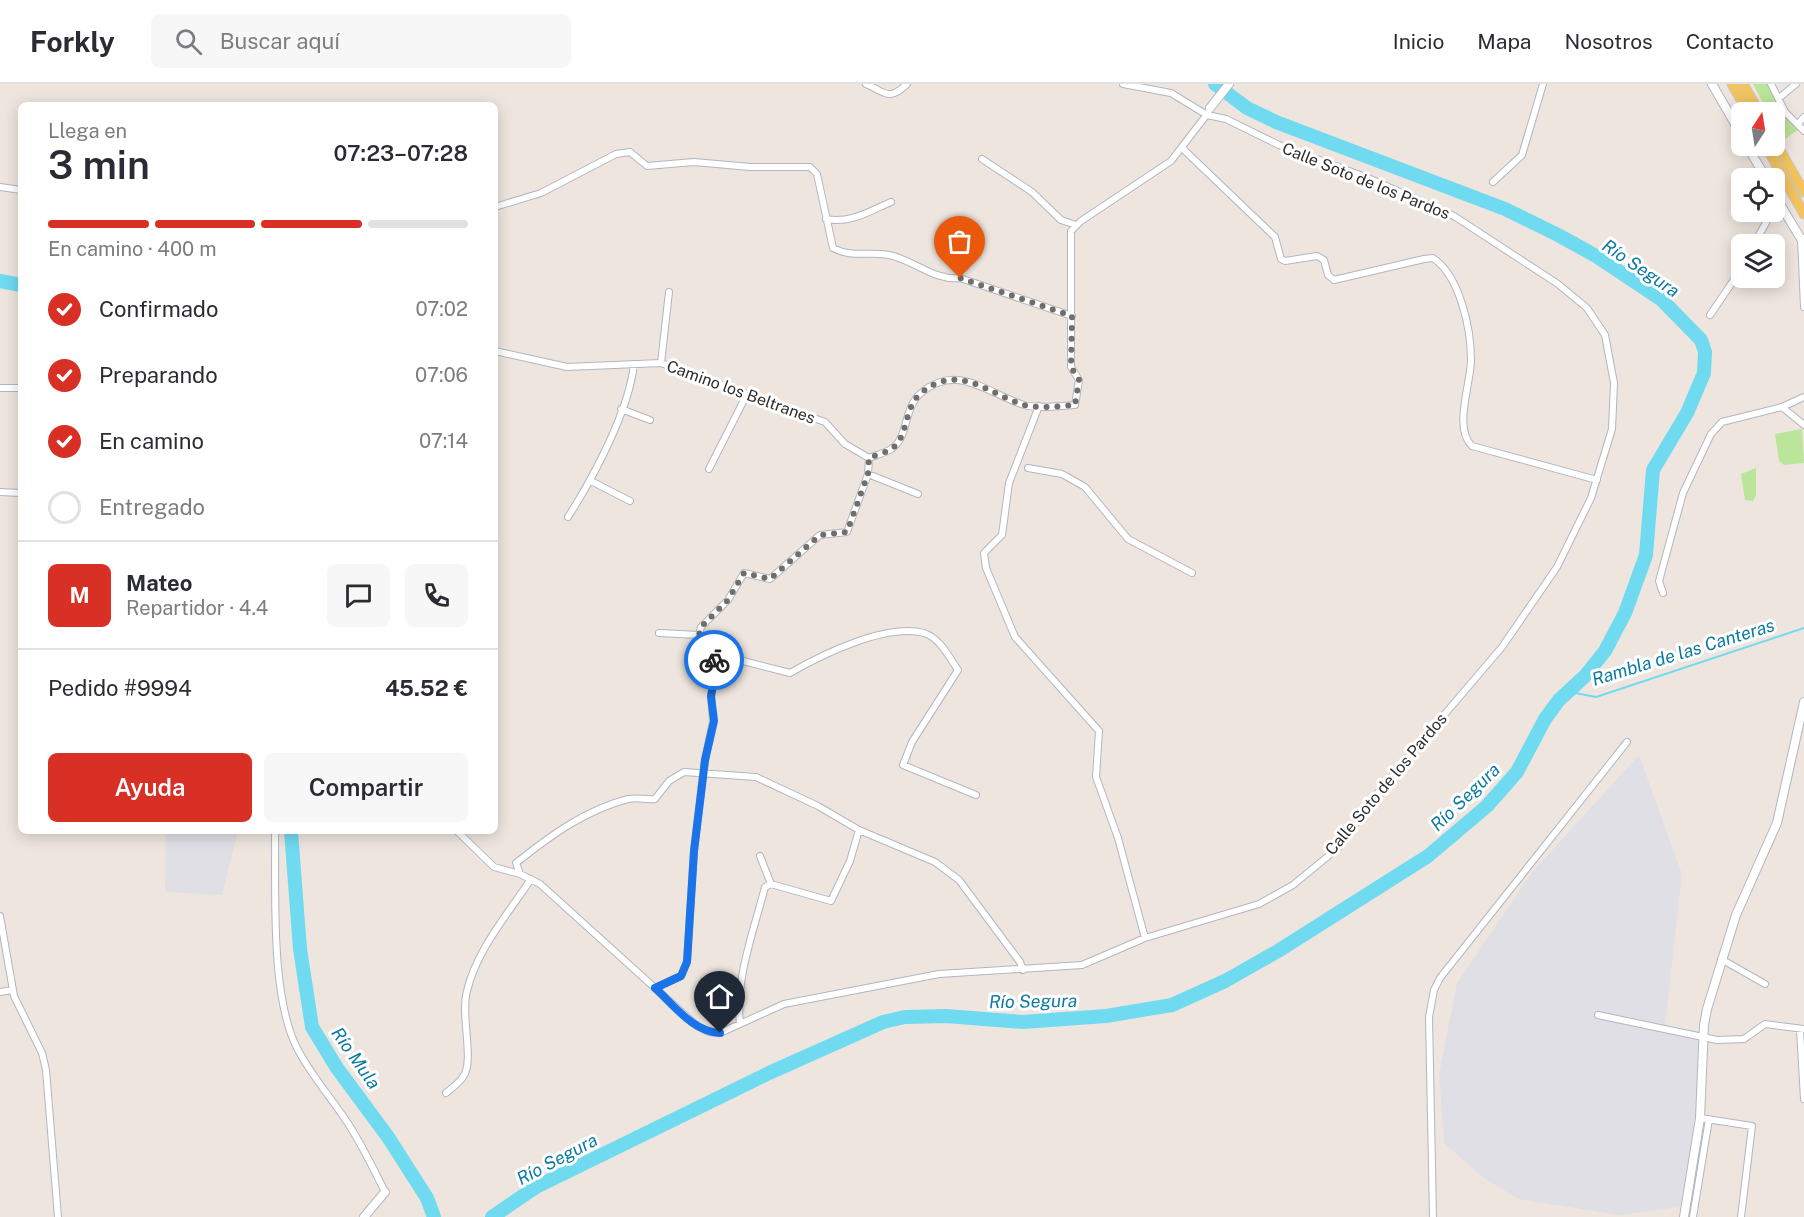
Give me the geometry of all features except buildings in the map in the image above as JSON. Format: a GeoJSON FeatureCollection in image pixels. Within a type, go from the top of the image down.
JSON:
{"type":"FeatureCollection","features":[{"type":"Feature","properties":{"kind":"main road"},"geometry":{"type":"LineString","coordinates":[[1209,112],[1229,84]]}},
{"type":"Feature","properties":{"kind":"main road"},"geometry":{"type":"LineString","coordinates":[[1712,84],[1731,117]]}},
{"type":"Feature","properties":{"kind":"main road"},"geometry":{"type":"LineString","coordinates":[[1732,84],[1742,102]]}},
{"type":"Feature","properties":{"kind":"main road"},"geometry":{"type":"LineString","coordinates":[[1743,84],[1753,102]]}},
{"type":"Feature","properties":{"kind":"main road"},"geometry":{"type":"LineString","coordinates":[[1772,156],[1804,214]]}},
{"type":"Feature","properties":{"kind":"main road"},"geometry":{"type":"LineString","coordinates":[[1783,156],[1804,192]]}},
{"type":"Feature","properties":{"kind":"main road"},"geometry":{"type":"LineString","coordinates":[[1785,219],[1802,239]]}},
{"type":"Feature","properties":{"kind":"main road"},"geometry":{"type":"LineString","coordinates":[[1684,1217],[1704,1118],[1703,1036],[1707,1009],[1736,915],[1777,823],[1804,702]]}},
{"type":"Feature","properties":{"kind":"main road"},"geometry":{"type":"LineString","coordinates":[[364,1217],[385,1192]]}},
{"type":"Feature","properties":{"kind":"street"},"geometry":{"type":"LineString","coordinates":[[866,84],[883,95],[890,95],[907,84]]}},
{"type":"Feature","properties":{"kind":"street","name":"Calle Soto de los Pardos"},"geometry":{"type":"LineString","coordinates":[[460,834],[494,867],[520,874],[540,884],[697,1026],[709,1032],[720,1033],[784,1004],[939,974],[1082,965],[1145,938],[1259,904],[1293,885],[1338,848],[1375,796],[1508,638],[1557,567],[1591,498],[1612,429],[1614,383],[1605,335],[1587,308],[1558,284],[1454,216],[1368,178],[1279,145],[1171,93],[1123,84]]}},
{"type":"Feature","properties":{"kind":"street"},"geometry":{"type":"LineString","coordinates":[[1493,182],[1522,155],[1543,84]]}},
{"type":"Feature","properties":{"kind":"street"},"geometry":{"type":"LineString","coordinates":[[1771,84],[1785,112],[1804,131]]}},
{"type":"Feature","properties":{"kind":"street"},"geometry":{"type":"LineString","coordinates":[[1779,98],[1796,84]]}},
{"type":"Feature","properties":{"kind":"street"},"geometry":{"type":"LineString","coordinates":[[655,988],[681,976],[687,962],[694,851],[704,772],[714,721],[711,696],[717,665],[704,650],[699,635],[701,627],[728,600],[744,573],[770,579],[820,535],[847,532],[868,474],[869,458],[892,449],[900,440],[908,411],[921,393],[946,381],[968,380],[1026,405],[1075,405],[1079,380],[1071,367],[1071,231],[1076,225],[1156,172],[1182,148],[1209,112]]}},
{"type":"Feature","properties":{"kind":"street"},"geometry":{"type":"LineString","coordinates":[[1798,124],[1804,117]]}},
{"type":"Feature","properties":{"kind":"street"},"geometry":{"type":"LineString","coordinates":[[1182,148],[1275,237],[1281,259],[1285,261],[1317,256],[1324,260],[1328,274],[1334,279],[1424,259],[1433,258],[1439,262],[1449,272],[1460,297],[1469,341],[1471,361],[1463,409],[1467,442],[1472,446],[1597,480]]}},
{"type":"Feature","properties":{"kind":"street"},"geometry":{"type":"LineString","coordinates":[[498,206],[541,193],[616,154],[630,152],[647,166],[694,162],[750,167],[810,167],[818,174],[833,248],[842,253],[889,255],[948,279],[960,278],[1072,316]]}},
{"type":"Feature","properties":{"kind":"street"},"geometry":{"type":"LineString","coordinates":[[982,159],[1032,192],[1061,220],[1076,225]]}},
{"type":"Feature","properties":{"kind":"street"},"geometry":{"type":"LineString","coordinates":[[0,187],[18,190]]}},
{"type":"Feature","properties":{"kind":"street"},"geometry":{"type":"LineString","coordinates":[[826,219],[836,221],[856,218],[891,202]]}},
{"type":"Feature","properties":{"kind":"street"},"geometry":{"type":"LineString","coordinates":[[1802,239],[1804,307]]}},
{"type":"Feature","properties":{"kind":"street"},"geometry":{"type":"LineString","coordinates":[[1710,315],[1731,284]]}},
{"type":"Feature","properties":{"kind":"street"},"geometry":{"type":"LineString","coordinates":[[661,363],[669,292]]}},
{"type":"Feature","properties":{"kind":"street","name":"Camino los Beltranes"},"geometry":{"type":"LineString","coordinates":[[498,352],[567,367],[661,363],[825,422],[845,444],[869,458]]}},
{"type":"Feature","properties":{"kind":"street"},"geometry":{"type":"LineString","coordinates":[[568,517],[591,481],[621,409],[632,378],[634,364]]}},
{"type":"Feature","properties":{"kind":"street"},"geometry":{"type":"LineString","coordinates":[[0,388],[18,388]]}},
{"type":"Feature","properties":{"kind":"street"},"geometry":{"type":"LineString","coordinates":[[709,469],[747,394]]}},
{"type":"Feature","properties":{"kind":"street"},"geometry":{"type":"LineString","coordinates":[[1662,593],[1659,581],[1683,493],[1711,434],[1722,423],[1782,407],[1804,397]]}},
{"type":"Feature","properties":{"kind":"street"},"geometry":{"type":"LineString","coordinates":[[1039,406],[1009,483],[1002,535],[984,553],[986,568],[1015,637],[1099,731],[1096,777],[1118,838],[1145,938]]}},
{"type":"Feature","properties":{"kind":"street"},"geometry":{"type":"LineString","coordinates":[[1782,407],[1804,425]]}},
{"type":"Feature","properties":{"kind":"street"},"geometry":{"type":"LineString","coordinates":[[621,409],[650,420]]}},
{"type":"Feature","properties":{"kind":"street"},"geometry":{"type":"LineString","coordinates":[[1029,468],[1062,474],[1085,487],[1128,539],[1192,573]]}},
{"type":"Feature","properties":{"kind":"street"},"geometry":{"type":"LineString","coordinates":[[868,474],[918,494]]}},
{"type":"Feature","properties":{"kind":"street"},"geometry":{"type":"LineString","coordinates":[[591,481],[630,501]]}},
{"type":"Feature","properties":{"kind":"street"},"geometry":{"type":"LineString","coordinates":[[0,492],[18,493]]}},
{"type":"Feature","properties":{"kind":"street"},"geometry":{"type":"LineString","coordinates":[[659,633],[699,635]]}},
{"type":"Feature","properties":{"kind":"street"},"geometry":{"type":"LineString","coordinates":[[714,660],[743,661],[790,673],[831,650],[865,639],[900,633],[924,633],[938,641],[958,670],[912,742],[903,765],[976,795]]}},
{"type":"Feature","properties":{"kind":"street"},"geometry":{"type":"LineString","coordinates":[[1433,1217],[1429,1017],[1434,990],[1440,978],[1627,742]]}},
{"type":"Feature","properties":{"kind":"street"},"geometry":{"type":"LineString","coordinates":[[520,874],[516,863],[582,816],[630,798],[655,799],[669,781],[684,772],[756,777],[818,806],[859,830],[934,862],[959,880],[1020,962],[1023,970]]}},
{"type":"Feature","properties":{"kind":"street"},"geometry":{"type":"LineString","coordinates":[[740,1024],[739,1007],[747,958],[765,887],[771,884],[831,901],[850,861],[859,830]]}},
{"type":"Feature","properties":{"kind":"street"},"geometry":{"type":"LineString","coordinates":[[275,834],[277,955],[287,1020],[297,1048],[357,1138],[385,1192]]}},
{"type":"Feature","properties":{"kind":"street"},"geometry":{"type":"LineString","coordinates":[[759,856],[771,884]]}},
{"type":"Feature","properties":{"kind":"street"},"geometry":{"type":"LineString","coordinates":[[447,1093],[464,1077],[468,1065],[463,1017],[467,990],[484,948],[531,879]]}},
{"type":"Feature","properties":{"kind":"street"},"geometry":{"type":"LineString","coordinates":[[0,916],[2,945],[12,990],[42,1053],[46,1070],[58,1217]]}},
{"type":"Feature","properties":{"kind":"street"},"geometry":{"type":"LineString","coordinates":[[1721,959],[1765,984]]}},
{"type":"Feature","properties":{"kind":"street"},"geometry":{"type":"LineString","coordinates":[[0,992],[12,990]]}},
{"type":"Feature","properties":{"kind":"street"},"geometry":{"type":"LineString","coordinates":[[1598,1015],[1717,1040],[1744,1039],[1765,1024],[1802,1029],[1804,1099]]}},
{"type":"Feature","properties":{"kind":"street"},"geometry":{"type":"LineString","coordinates":[[1693,1217],[1704,1118],[1752,1126],[1741,1217]]}},
{"type":"Feature","properties":{"kind":"shaded area"},"geometry":{"type":"Polygon","coordinates":[[[1639,755],[1682,874],[1665,1026],[1704,1033],[1703,1076],[1686,1206],[1620,1215],[1518,1199],[1481,1176],[1444,1143],[1439,1074],[1457,983],[1533,871],[1639,755]]]}},
{"type":"Feature","properties":{"kind":"shaded area"},"geometry":{"type":"Polygon","coordinates":[[[166,834],[237,834],[222,895],[165,892],[166,834]]]}},
{"type":"Feature","properties":{"kind":"green space"},"geometry":{"type":"Polygon","coordinates":[[[1753,84],[1768,84],[1781,102],[1763,102],[1753,84]]]}},
{"type":"Feature","properties":{"kind":"green space"},"geometry":{"type":"Polygon","coordinates":[[[1785,108],[1800,129],[1785,139],[1785,108]]]}},
{"type":"Feature","properties":{"kind":"green space"},"geometry":{"type":"Polygon","coordinates":[[[1802,429],[1804,463],[1784,465],[1779,461],[1775,434],[1802,429]]]}},
{"type":"Feature","properties":{"kind":"green space"},"geometry":{"type":"Polygon","coordinates":[[[1756,468],[1756,495],[1753,501],[1745,500],[1741,474],[1756,468]]]}},
{"type":"Feature","properties":{"kind":"waterway","name":"Río Segura"},"geometry":{"type":"LineString","coordinates":[[492,1217],[536,1187],[769,1073],[883,1022],[905,1017],[946,1016],[1023,1022],[1106,1016],[1172,1005],[1225,981],[1278,951],[1428,856],[1487,806],[1517,772],[1545,719],[1559,700],[1585,676],[1605,651],[1625,613],[1646,555],[1653,470],[1687,413],[1704,373],[1705,352],[1701,340],[1662,300],[1596,256],[1558,235],[1505,209],[1276,122],[1247,108],[1215,84]]}},
{"type":"Feature","properties":{"kind":"waterway","name":"Río Mula"},"geometry":{"type":"LineString","coordinates":[[0,281],[18,284]]}},
{"type":"Feature","properties":{"kind":"waterway","name":"Rambla de las Canteras"},"geometry":{"type":"LineString","coordinates":[[1570,692],[1596,697],[1804,628]]}},
{"type":"Feature","properties":{"kind":"waterway","name":"Río Mula"},"geometry":{"type":"LineString","coordinates":[[291,834],[300,949],[312,1027],[337,1068],[388,1137],[427,1198],[434,1217]]}},
{"type":"Feature","properties":{"kind":"way so far"},"geometry":{"type":"LineString","coordinates":[[714,660],[704,650],[698,639],[701,627],[728,600],[744,573],[758,574],[770,579],[820,535],[837,535],[847,532],[868,474],[869,458],[892,449],[900,440],[908,411],[921,393],[946,381],[968,380],[1026,405],[1075,405],[1079,380],[1071,367],[1072,316],[960,278]]}},
{"type":"Feature","properties":{"kind":"route"},"geometry":{"type":"LineString","coordinates":[[714,660],[717,665],[711,696],[714,721],[705,760],[694,851],[687,962],[681,976],[655,988],[697,1026],[709,1032],[720,1033]]}}]}
